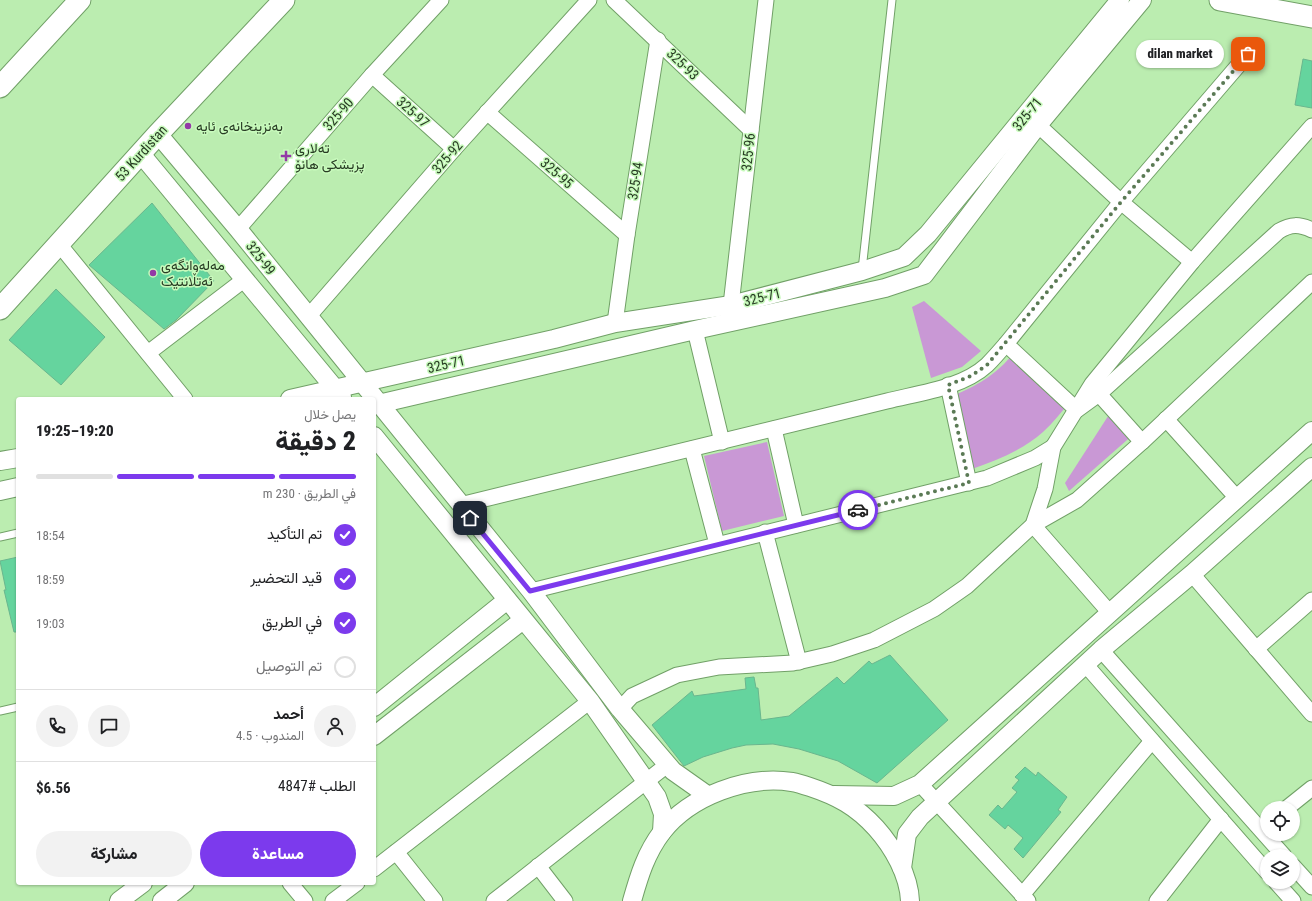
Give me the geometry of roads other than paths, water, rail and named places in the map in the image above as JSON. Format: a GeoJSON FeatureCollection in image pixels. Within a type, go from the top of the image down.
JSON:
{"type":"FeatureCollection","features":[{"type":"Feature","properties":{"kind":"main road"},"geometry":{"type":"LineString","coordinates":[[0,87],[80,0]]}},
{"type":"Feature","properties":{"kind":"main road","name":"53 Kurdistan"},"geometry":{"type":"LineString","coordinates":[[2,303],[59,244],[158,134],[284,0]]}},
{"type":"Feature","properties":{"kind":"main road"},"geometry":{"type":"LineString","coordinates":[[1220,0],[1312,17]]}},
{"type":"Feature","properties":{"kind":"street","name":"325-90"},"geometry":{"type":"LineString","coordinates":[[238,229],[372,75],[441,0]]}},
{"type":"Feature","properties":{"kind":"street","name":"325-92"},"geometry":{"type":"LineString","coordinates":[[308,317],[454,149],[589,0]]}},
{"type":"Feature","properties":{"kind":"street","name":"325-93"},"geometry":{"type":"LineString","coordinates":[[614,0],[658,40],[751,130]]}},
{"type":"Feature","properties":{"kind":"street","name":"325-96"},"geometry":{"type":"LineString","coordinates":[[731,305],[766,0]]}},
{"type":"Feature","properties":{"kind":"street","name":"325-71"},"geometry":{"type":"LineString","coordinates":[[310,397],[340,394],[363,383],[554,340],[615,323],[731,305],[862,271],[904,257],[928,234],[1120,0]]}},
{"type":"Feature","properties":{"kind":"street","name":"325-71"},"geometry":{"type":"LineString","coordinates":[[377,404],[885,288],[924,275],[1038,125],[1142,0]]}},
{"type":"Feature","properties":{"kind":"street","name":"325-94"},"geometry":{"type":"LineString","coordinates":[[615,323],[627,235],[658,40]]}},
{"type":"Feature","properties":{"kind":"street"},"geometry":{"type":"LineString","coordinates":[[460,505],[774,429],[948,385],[971,376],[987,365],[1006,344],[1121,202],[1248,54]]}},
{"type":"Feature","properties":{"kind":"street","name":"325-97"},"geometry":{"type":"LineString","coordinates":[[372,75],[454,149]]}},
{"type":"Feature","properties":{"kind":"street","name":"325-95"},"geometry":{"type":"LineString","coordinates":[[487,112],[627,235]]}},
{"type":"Feature","properties":{"kind":"street"},"geometry":{"type":"LineString","coordinates":[[1038,125],[1121,202],[1192,262]]}},
{"type":"Feature","properties":{"kind":"street"},"geometry":{"type":"LineString","coordinates":[[1033,525],[1045,489],[1053,447],[1092,384],[1192,262],[1312,126]]}},
{"type":"Feature","properties":{"kind":"street","name":"325-99"},"geometry":{"type":"LineString","coordinates":[[158,134],[238,229],[363,383],[372,397]]}},
{"type":"Feature","properties":{"kind":"street"},"geometry":{"type":"LineString","coordinates":[[141,154],[340,394]]}},
{"type":"Feature","properties":{"kind":"street"},"geometry":{"type":"LineString","coordinates":[[158,175],[164,162],[178,158]]}},
{"type":"Feature","properties":{"kind":"street"},"geometry":{"type":"LineString","coordinates":[[1077,410],[1099,394],[1279,231],[1295,225],[1303,226],[1312,230]]}},
{"type":"Feature","properties":{"kind":"street"},"geometry":{"type":"LineString","coordinates":[[59,244],[183,397]]}},
{"type":"Feature","properties":{"kind":"street"},"geometry":{"type":"LineString","coordinates":[[148,353],[245,279]]}},
{"type":"Feature","properties":{"kind":"street"},"geometry":{"type":"LineString","coordinates":[[620,709],[632,696],[677,675],[719,667],[799,662],[832,654],[874,640],[934,610],[967,586],[1033,525],[1077,500],[1142,442],[1312,282]]}},
{"type":"Feature","properties":{"kind":"street"},"geometry":{"type":"LineString","coordinates":[[696,330],[722,442]]}},
{"type":"Feature","properties":{"kind":"street"},"geometry":{"type":"LineString","coordinates":[[1006,344],[1077,410]]}},
{"type":"Feature","properties":{"kind":"street"},"geometry":{"type":"LineString","coordinates":[[948,385],[969,483]]}},
{"type":"Feature","properties":{"kind":"street"},"geometry":{"type":"LineString","coordinates":[[1099,394],[1142,442]]}},
{"type":"Feature","properties":{"kind":"street","name":"325-99"},"geometry":{"type":"LineString","coordinates":[[377,404],[530,591],[620,709],[667,765],[707,795]]}},
{"type":"Feature","properties":{"kind":"street"},"geometry":{"type":"LineString","coordinates":[[1166,419],[1237,498]]}},
{"type":"Feature","properties":{"kind":"street"},"geometry":{"type":"LineString","coordinates":[[774,429],[796,525]]}},
{"type":"Feature","properties":{"kind":"street"},"geometry":{"type":"LineString","coordinates":[[632,901],[642,864],[662,832],[683,811],[707,795],[749,782],[792,782],[834,795],[894,796],[920,784],[1312,431]]}},
{"type":"Feature","properties":{"kind":"street"},"geometry":{"type":"LineString","coordinates":[[376,438],[590,702],[657,797],[663,814],[662,832]]}},
{"type":"Feature","properties":{"kind":"street"},"geometry":{"type":"LineString","coordinates":[[530,591],[969,483],[987,478],[1035,458],[1053,447]]}},
{"type":"Feature","properties":{"kind":"street"},"geometry":{"type":"LineString","coordinates":[[692,449],[717,544]]}},
{"type":"Feature","properties":{"kind":"street"},"geometry":{"type":"LineString","coordinates":[[0,462],[16,458]]}},
{"type":"Feature","properties":{"kind":"street"},"geometry":{"type":"LineString","coordinates":[[902,868],[908,834],[920,817],[1085,664],[1192,574],[1312,467]]}},
{"type":"Feature","properties":{"kind":"street"},"geometry":{"type":"LineString","coordinates":[[0,491],[16,487]]}},
{"type":"Feature","properties":{"kind":"street"},"geometry":{"type":"LineString","coordinates":[[1033,525],[1110,613]]}},
{"type":"Feature","properties":{"kind":"street"},"geometry":{"type":"LineString","coordinates":[[765,532],[799,662]]}},
{"type":"Feature","properties":{"kind":"street"},"geometry":{"type":"LineString","coordinates":[[1192,574],[1256,649],[1311,710]]}},
{"type":"Feature","properties":{"kind":"street"},"geometry":{"type":"LineString","coordinates":[[376,705],[507,600]]}},
{"type":"Feature","properties":{"kind":"street"},"geometry":{"type":"LineString","coordinates":[[1256,649],[1312,600]]}},
{"type":"Feature","properties":{"kind":"street"},"geometry":{"type":"LineString","coordinates":[[376,734],[523,620]]}},
{"type":"Feature","properties":{"kind":"street"},"geometry":{"type":"LineString","coordinates":[[1101,650],[1260,823]]}},
{"type":"Feature","properties":{"kind":"street"},"geometry":{"type":"LineString","coordinates":[[1085,664],[1260,864]]}},
{"type":"Feature","properties":{"kind":"street"},"geometry":{"type":"LineString","coordinates":[[376,867],[590,702]]}},
{"type":"Feature","properties":{"kind":"street"},"geometry":{"type":"LineString","coordinates":[[920,784],[1025,898],[1152,741]]}},
{"type":"Feature","properties":{"kind":"street"},"geometry":{"type":"LineString","coordinates":[[494,901],[667,765]]}},
{"type":"Feature","properties":{"kind":"street"},"geometry":{"type":"LineString","coordinates":[[1296,801],[1312,788]]}},
{"type":"Feature","properties":{"kind":"street"},"geometry":{"type":"LineString","coordinates":[[834,795],[862,814],[885,838],[902,868],[910,901]]}},
{"type":"Feature","properties":{"kind":"street"},"geometry":{"type":"LineString","coordinates":[[1157,901],[1221,819]]}},
{"type":"Feature","properties":{"kind":"street"},"geometry":{"type":"LineString","coordinates":[[396,852],[435,901]]}},
{"type":"Feature","properties":{"kind":"street"},"geometry":{"type":"LineString","coordinates":[[538,866],[565,901]]}},
{"type":"Feature","properties":{"kind":"street"},"geometry":{"type":"LineString","coordinates":[[1300,874],[1312,887]]}},
{"type":"Feature","properties":{"kind":"street"},"geometry":{"type":"LineString","coordinates":[[120,901],[140,885]]}},
{"type":"Feature","properties":{"kind":"street"},"geometry":{"type":"LineString","coordinates":[[164,900],[183,885]]}},
{"type":"Feature","properties":{"kind":"street"},"geometry":{"type":"LineString","coordinates":[[292,885],[305,901]]}},
{"type":"Feature","properties":{"kind":"street"},"geometry":{"type":"LineString","coordinates":[[334,901],[354,885]]}},
{"type":"Feature","properties":{"kind":"street"},"geometry":{"type":"LineString","coordinates":[[1280,889],[1286,899]]}},
{"type":"Feature","properties":{"kind":"lane"},"geometry":{"type":"LineString","coordinates":[[862,271],[892,0]]}},
{"type":"Feature","properties":{"kind":"lane"},"geometry":{"type":"LineString","coordinates":[[0,537],[16,533]]}},
{"type":"Feature","properties":{"kind":"lane"},"geometry":{"type":"LineString","coordinates":[[0,711],[16,707]]}},
{"type":"Feature","properties":{"kind":"place","name":"dilan market"},"geometry":{"type":"Point","coordinates":[1248,54]}},
{"type":"Feature","properties":{"kind":"place","name":"بەنزینخانەی ئایە"},"geometry":{"type":"Point","coordinates":[188,126]}},
{"type":"Feature","properties":{"kind":"place","name":"تەلاری پزیشکی هانۆ"},"geometry":{"type":"Point","coordinates":[286,156]}},
{"type":"Feature","properties":{"kind":"place","name":"مەلەوانگەی ئەتڵانتیک"},"geometry":{"type":"Point","coordinates":[153,273]}}]}
